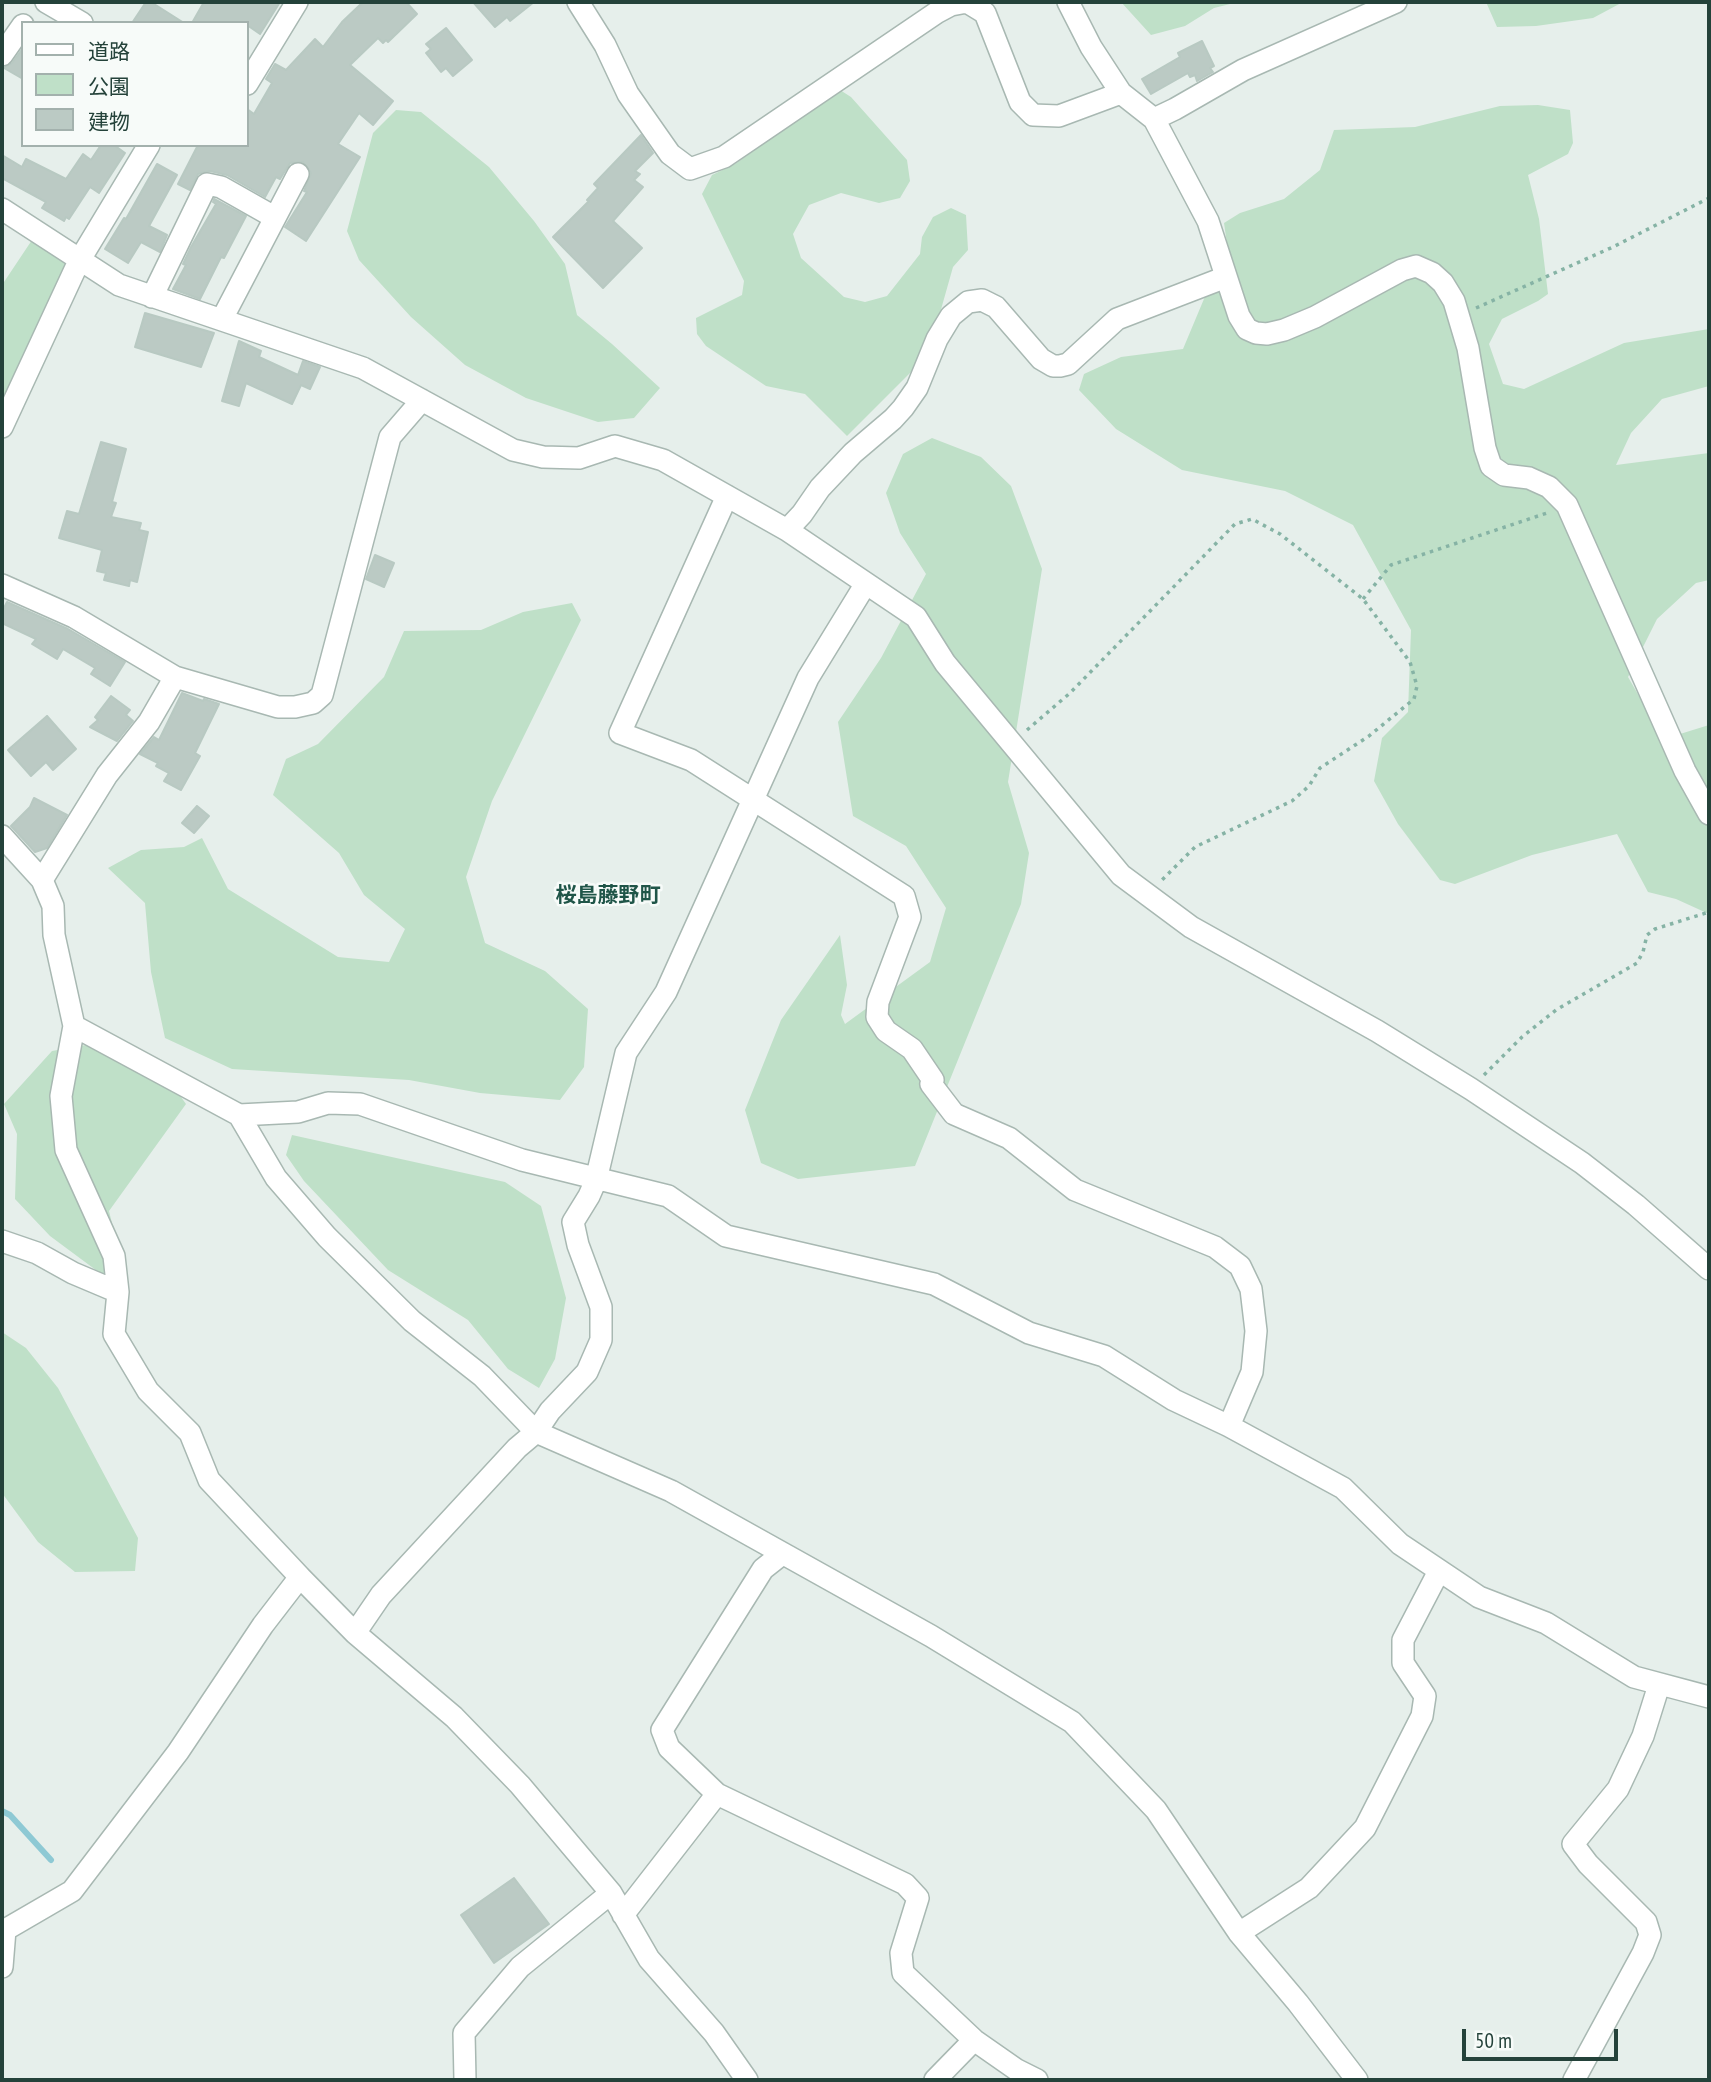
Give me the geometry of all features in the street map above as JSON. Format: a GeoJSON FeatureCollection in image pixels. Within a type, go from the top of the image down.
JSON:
{"type":"FeatureCollection","features":[{"type":"Feature","properties":{"kind":"street"},"geometry":{"type":"LineString","coordinates":[[25,21],[39,2]]}},
{"type":"Feature","properties":{"kind":"street"},"geometry":{"type":"LineString","coordinates":[[46,2],[79,21]]}},
{"type":"Feature","properties":{"kind":"street"},"geometry":{"type":"LineString","coordinates":[[248,82],[298,2]]}},
{"type":"Feature","properties":{"kind":"street"},"geometry":{"type":"LineString","coordinates":[[578,2],[605,45],[628,94],[670,154],[690,169],[724,157],[936,13],[951,5],[967,2],[985,13],[1020,102],[1033,115],[1059,117],[1121,93]]}},
{"type":"Feature","properties":{"kind":"street"},"geometry":{"type":"LineString","coordinates":[[1068,2],[1091,47],[1121,93],[1154,119],[1208,221],[1239,316],[1247,329],[1267,334],[1284,330],[1315,317],[1402,270],[1416,266],[1433,273],[1443,283],[1454,301],[1468,348],[1485,448],[1491,466],[1504,475],[1530,478],[1549,487],[1567,506],[1685,771],[1709,814]]}},
{"type":"Feature","properties":{"kind":"street"},"geometry":{"type":"LineString","coordinates":[[1154,119],[1243,70],[1396,2]]}},
{"type":"Feature","properties":{"kind":"street"},"geometry":{"type":"LineString","coordinates":[[2,55],[21,27]]}},
{"type":"Feature","properties":{"kind":"street"},"geometry":{"type":"LineString","coordinates":[[2,427],[79,261],[148,147]]}},
{"type":"Feature","properties":{"kind":"street"},"geometry":{"type":"LineString","coordinates":[[222,319],[298,174]]}},
{"type":"Feature","properties":{"kind":"street"},"geometry":{"type":"LineString","coordinates":[[152,297],[207,184],[221,187],[274,217]]}},
{"type":"Feature","properties":{"kind":"street"},"geometry":{"type":"LineString","coordinates":[[2,209],[119,285],[363,369],[513,450],[543,457],[579,457],[615,446],[663,460],[787,530],[916,617],[945,663],[1121,875],[1191,927],[1377,1031],[1471,1089],[1582,1163],[1636,1205],[1709,1269]]}},
{"type":"Feature","properties":{"kind":"street"},"geometry":{"type":"LineString","coordinates":[[787,530],[820,488],[898,413],[917,388],[937,339],[951,316],[968,302],[982,300],[996,307],[1041,359],[1053,366],[1060,366],[1068,364],[1117,319],[1226,277]]}},
{"type":"Feature","properties":{"kind":"street"},"geometry":{"type":"LineString","coordinates":[[2,585],[74,617],[175,677],[278,707],[313,703],[322,695],[390,437],[422,400]]}},
{"type":"Feature","properties":{"kind":"street"},"geometry":{"type":"LineString","coordinates":[[727,496],[620,733],[691,760],[752,801],[899,891],[904,897],[910,917],[878,1002],[877,1017],[886,1031],[912,1049],[933,1080],[931,1084],[954,1114],[1009,1138],[1075,1190],[1215,1247],[1240,1266],[1252,1296],[1256,1331],[1252,1372],[1229,1426]]}},
{"type":"Feature","properties":{"kind":"street"},"geometry":{"type":"LineString","coordinates":[[355,1633],[381,1595],[517,1448],[536,1432],[550,1411],[587,1372],[601,1340],[601,1307],[578,1245],[573,1222],[596,1180],[626,1052],[666,992],[808,678],[865,585]]}},
{"type":"Feature","properties":{"kind":"street"},"geometry":{"type":"LineString","coordinates":[[42,880],[107,775],[149,722],[175,677]]}},
{"type":"Feature","properties":{"kind":"street"},"geometry":{"type":"LineString","coordinates":[[4,845],[42,880],[53,906],[54,935],[74,1026],[61,1096],[66,1150],[114,1256],[118,1292],[114,1334],[148,1391],[190,1433],[209,1480],[300,1577],[355,1633],[454,1717],[520,1786],[611,1893],[649,1959],[714,2033],[747,2080]]}},
{"type":"Feature","properties":{"kind":"street"},"geometry":{"type":"LineString","coordinates":[[74,1026],[239,1115],[276,1178],[327,1237],[412,1321],[482,1376],[536,1432],[671,1492],[932,1636],[1072,1723],[1156,1810],[1239,1933],[1298,2003],[1347,2077]]}},
{"type":"Feature","properties":{"kind":"street"},"geometry":{"type":"LineString","coordinates":[[239,1115],[298,1112],[328,1103],[360,1104],[522,1160],[668,1196],[726,1236],[934,1284],[1029,1332],[1104,1356],[1174,1401],[1229,1426],[1343,1488],[1400,1544],[1479,1597],[1546,1623],[1634,1677],[1709,1697]]}},
{"type":"Feature","properties":{"kind":"street"},"geometry":{"type":"LineString","coordinates":[[2,1241],[37,1253],[73,1273],[118,1292]]}},
{"type":"Feature","properties":{"kind":"street"},"geometry":{"type":"LineString","coordinates":[[782,1554],[763,1569],[662,1730],[669,1748],[717,1794],[905,1884],[918,1898],[901,1953],[903,1973],[974,2040],[1017,2070],[1037,2080]]}},
{"type":"Feature","properties":{"kind":"street"},"geometry":{"type":"LineString","coordinates":[[1239,1933],[1310,1888],[1365,1828],[1422,1716],[1425,1696],[1403,1663],[1402,1640],[1439,1571]]}},
{"type":"Feature","properties":{"kind":"street"},"geometry":{"type":"LineString","coordinates":[[2,1967],[5,1930],[72,1891],[178,1752],[263,1625],[300,1577]]}},
{"type":"Feature","properties":{"kind":"street"},"geometry":{"type":"LineString","coordinates":[[1574,2080],[1643,1954],[1650,1934],[1646,1922],[1588,1864],[1573,1844],[1618,1789],[1643,1736],[1659,1685]]}},
{"type":"Feature","properties":{"kind":"street"},"geometry":{"type":"LineString","coordinates":[[623,1915],[717,1794]]}},
{"type":"Feature","properties":{"kind":"street"},"geometry":{"type":"LineString","coordinates":[[465,2080],[464,2033],[520,1967],[611,1893]]}},
{"type":"Feature","properties":{"kind":"street"},"geometry":{"type":"LineString","coordinates":[[935,2080],[974,2040]]}},
{"type":"Feature","properties":{"kind":"path"},"geometry":{"type":"LineString","coordinates":[[1458,316],[1613,247],[1709,198]]}},
{"type":"Feature","properties":{"kind":"path"},"geometry":{"type":"LineString","coordinates":[[1363,599],[1391,565],[1567,506]]}},
{"type":"Feature","properties":{"kind":"path"},"geometry":{"type":"LineString","coordinates":[[1013,743],[1070,693],[1235,524],[1252,519],[1280,534],[1363,599],[1410,662],[1417,686],[1414,699],[1368,736],[1320,768],[1309,786],[1292,801],[1195,846],[1148,894]]}},
{"type":"Feature","properties":{"kind":"path"},"geometry":{"type":"LineString","coordinates":[[1471,1089],[1522,1037],[1556,1010],[1637,963],[1647,935],[1655,929],[1709,912]]}},
{"type":"Feature","properties":{"kind":"green space"},"geometry":{"type":"Polygon","coordinates":[[[1121,2],[1238,2],[1214,8],[1185,26],[1151,35],[1121,2]]]}},
{"type":"Feature","properties":{"kind":"green space"},"geometry":{"type":"Polygon","coordinates":[[[1486,2],[1623,2],[1593,18],[1536,26],[1497,27],[1486,2]]]}},
{"type":"Feature","properties":{"kind":"green space"},"geometry":{"type":"Polygon","coordinates":[[[840,90],[851,97],[907,160],[910,181],[900,198],[879,203],[841,193],[809,205],[793,234],[801,258],[844,297],[865,302],[887,296],[920,254],[922,237],[933,217],[951,208],[966,215],[968,250],[953,267],[940,313],[914,369],[847,436],[805,394],[766,386],[706,346],[697,334],[696,318],[742,295],[744,281],[702,194],[712,175],[735,164],[840,90]]]}},
{"type":"Feature","properties":{"kind":"green space"},"geometry":{"type":"Polygon","coordinates":[[[1538,105],[1570,110],[1573,143],[1568,154],[1528,175],[1539,219],[1548,294],[1502,319],[1489,344],[1503,384],[1524,389],[1624,343],[1709,329],[1709,386],[1662,399],[1631,433],[1616,465],[1709,453],[1709,580],[1696,583],[1657,619],[1628,677],[1661,734],[1680,734],[1709,725],[1709,914],[1676,899],[1648,892],[1617,834],[1532,855],[1455,884],[1440,880],[1398,824],[1374,781],[1382,738],[1408,712],[1411,630],[1353,525],[1285,491],[1182,470],[1116,429],[1079,390],[1084,374],[1121,357],[1183,349],[1227,244],[1224,223],[1240,213],[1284,199],[1320,170],[1334,130],[1415,127],[1500,106],[1538,105]]]}},
{"type":"Feature","properties":{"kind":"green space"},"geometry":{"type":"Polygon","coordinates":[[[396,110],[421,112],[489,167],[534,221],[565,264],[577,315],[660,388],[634,418],[598,422],[526,398],[465,365],[411,317],[359,260],[347,231],[373,133],[396,110]]]}},
{"type":"Feature","properties":{"kind":"green space"},"geometry":{"type":"Polygon","coordinates":[[[34,237],[68,259],[2,403],[2,285],[34,237]]]}},
{"type":"Feature","properties":{"kind":"green space"},"geometry":{"type":"Polygon","coordinates":[[[932,438],[981,457],[1011,486],[1042,569],[1008,782],[1029,853],[1021,904],[915,1166],[798,1179],[761,1163],[745,1110],[781,1020],[840,935],[847,985],[841,1015],[845,1024],[930,962],[946,908],[906,846],[853,816],[838,722],[881,658],[926,574],[900,533],[886,493],[903,454],[932,438]]]}},
{"type":"Feature","properties":{"kind":"green space"},"geometry":{"type":"Polygon","coordinates":[[[572,603],[581,620],[492,801],[466,877],[485,943],[545,971],[588,1009],[584,1067],[560,1100],[480,1093],[409,1080],[232,1069],[165,1038],[151,972],[145,903],[108,868],[141,850],[184,847],[202,838],[228,889],[338,957],[389,962],[405,929],[364,895],[339,853],[273,795],[286,759],[318,744],[384,677],[404,631],[481,630],[523,612],[572,603]]]}},
{"type":"Feature","properties":{"kind":"green space"},"geometry":{"type":"Polygon","coordinates":[[[86,1045],[176,1090],[186,1104],[109,1211],[117,1244],[112,1282],[50,1236],[15,1199],[17,1134],[4,1104],[52,1051],[86,1045]]]}},
{"type":"Feature","properties":{"kind":"green space"},"geometry":{"type":"Polygon","coordinates":[[[292,1135],[505,1182],[541,1206],[566,1298],[555,1359],[539,1388],[508,1369],[468,1320],[388,1270],[304,1181],[286,1155],[292,1135]]]}},
{"type":"Feature","properties":{"kind":"green space"},"geometry":{"type":"Polygon","coordinates":[[[2,1332],[26,1348],[58,1388],[138,1538],[135,1571],[75,1572],[38,1542],[2,1493],[2,1332]]]}},
{"type":"Feature","properties":{"kind":"building"},"geometry":{"type":"Polygon","coordinates":[[[146,2],[151,2],[181,21],[133,21],[146,2]]]}},
{"type":"Feature","properties":{"kind":"building"},"geometry":{"type":"Polygon","coordinates":[[[204,2],[280,2],[260,34],[248,26],[248,21],[193,21],[204,2]]]}},
{"type":"Feature","properties":{"kind":"building"},"geometry":{"type":"Polygon","coordinates":[[[363,2],[406,2],[417,14],[388,42],[386,40],[383,43],[378,38],[350,65],[393,101],[373,125],[359,113],[338,144],[360,157],[306,241],[285,227],[307,192],[304,191],[311,173],[303,162],[290,163],[280,179],[276,177],[265,197],[227,175],[210,171],[198,174],[190,190],[178,184],[197,147],[248,147],[248,110],[254,114],[272,83],[266,79],[275,64],[286,70],[315,39],[323,47],[342,22],[363,2]]]}},
{"type":"Feature","properties":{"kind":"building"},"geometry":{"type":"Polygon","coordinates":[[[473,2],[534,2],[510,21],[507,17],[495,27],[473,2]]]}},
{"type":"Feature","properties":{"kind":"building"},"geometry":{"type":"Polygon","coordinates":[[[446,28],[472,60],[453,76],[446,68],[441,72],[426,53],[431,49],[426,44],[446,28]]]}},
{"type":"Feature","properties":{"kind":"building"},"geometry":{"type":"Polygon","coordinates":[[[1202,41],[1214,66],[1210,68],[1213,72],[1197,81],[1195,75],[1190,77],[1188,73],[1151,94],[1142,79],[1180,57],[1178,53],[1202,41]]]}},
{"type":"Feature","properties":{"kind":"building"},"geometry":{"type":"Polygon","coordinates":[[[21,51],[21,78],[4,68],[12,63],[21,51]]]}},
{"type":"Feature","properties":{"kind":"building"},"geometry":{"type":"Polygon","coordinates":[[[641,135],[653,153],[635,171],[640,174],[634,180],[643,187],[613,221],[642,248],[603,288],[553,237],[589,201],[587,200],[598,188],[594,184],[641,135]]]}},
{"type":"Feature","properties":{"kind":"building"},"geometry":{"type":"Polygon","coordinates":[[[100,147],[117,147],[125,153],[99,193],[90,187],[69,219],[66,217],[64,221],[42,208],[46,202],[2,178],[2,155],[22,167],[26,159],[66,179],[83,154],[91,160],[100,147]]]}},
{"type":"Feature","properties":{"kind":"building"},"geometry":{"type":"Polygon","coordinates":[[[157,164],[177,175],[149,226],[167,235],[160,252],[141,242],[128,263],[105,249],[124,218],[126,219],[157,164]]]}},
{"type":"Feature","properties":{"kind":"building"},"geometry":{"type":"Polygon","coordinates":[[[214,199],[246,216],[200,299],[173,289],[186,265],[183,264],[191,247],[216,204],[214,199]]]}},
{"type":"Feature","properties":{"kind":"building"},"geometry":{"type":"Polygon","coordinates":[[[145,313],[214,333],[201,367],[135,347],[145,313]]]}},
{"type":"Feature","properties":{"kind":"building"},"geometry":{"type":"Polygon","coordinates":[[[239,341],[261,351],[259,357],[298,375],[303,361],[320,367],[310,389],[301,385],[292,404],[246,383],[239,406],[222,401],[239,341]]]}},
{"type":"Feature","properties":{"kind":"building"},"geometry":{"type":"Polygon","coordinates":[[[101,442],[126,449],[112,502],[116,503],[111,517],[141,523],[139,530],[148,532],[137,582],[130,580],[129,586],[104,580],[106,573],[97,571],[102,550],[59,538],[67,511],[79,514],[101,442]]]}},
{"type":"Feature","properties":{"kind":"building"},"geometry":{"type":"Polygon","coordinates":[[[375,555],[394,563],[384,587],[366,579],[375,555]]]}},
{"type":"Feature","properties":{"kind":"building"},"geometry":{"type":"Polygon","coordinates":[[[7,602],[68,629],[125,662],[110,686],[91,674],[95,668],[63,649],[57,659],[32,644],[36,639],[2,623],[2,612],[7,602]]]}},
{"type":"Feature","properties":{"kind":"building"},"geometry":{"type":"Polygon","coordinates":[[[182,693],[219,704],[195,753],[200,756],[181,790],[164,781],[169,773],[156,766],[158,763],[140,754],[154,737],[159,740],[182,693]]]}},
{"type":"Feature","properties":{"kind":"building"},"geometry":{"type":"Polygon","coordinates":[[[111,696],[130,710],[126,715],[133,721],[117,741],[90,727],[98,720],[95,717],[111,696]]]}},
{"type":"Feature","properties":{"kind":"building"},"geometry":{"type":"Polygon","coordinates":[[[47,716],[76,749],[53,770],[46,762],[31,776],[8,750],[47,716]]]}},
{"type":"Feature","properties":{"kind":"building"},"geometry":{"type":"Polygon","coordinates":[[[34,798],[67,815],[47,848],[35,852],[11,826],[30,807],[34,798]]]}},
{"type":"Feature","properties":{"kind":"building"},"geometry":{"type":"Polygon","coordinates":[[[197,806],[209,816],[194,833],[182,823],[197,806]]]}},
{"type":"Feature","properties":{"kind":"building"},"geometry":{"type":"Polygon","coordinates":[[[514,1878],[549,1924],[494,1963],[461,1915],[514,1878]]]}},
{"type":"Feature","properties":{"kind":"waterway"},"geometry":{"type":"LineString","coordinates":[[2,1811],[10,1815],[51,1860]]}},
{"type":"Feature","properties":{"kind":"district","name":"桜島藤野町"},"geometry":{"type":"Point","coordinates":[608,896]}}]}
